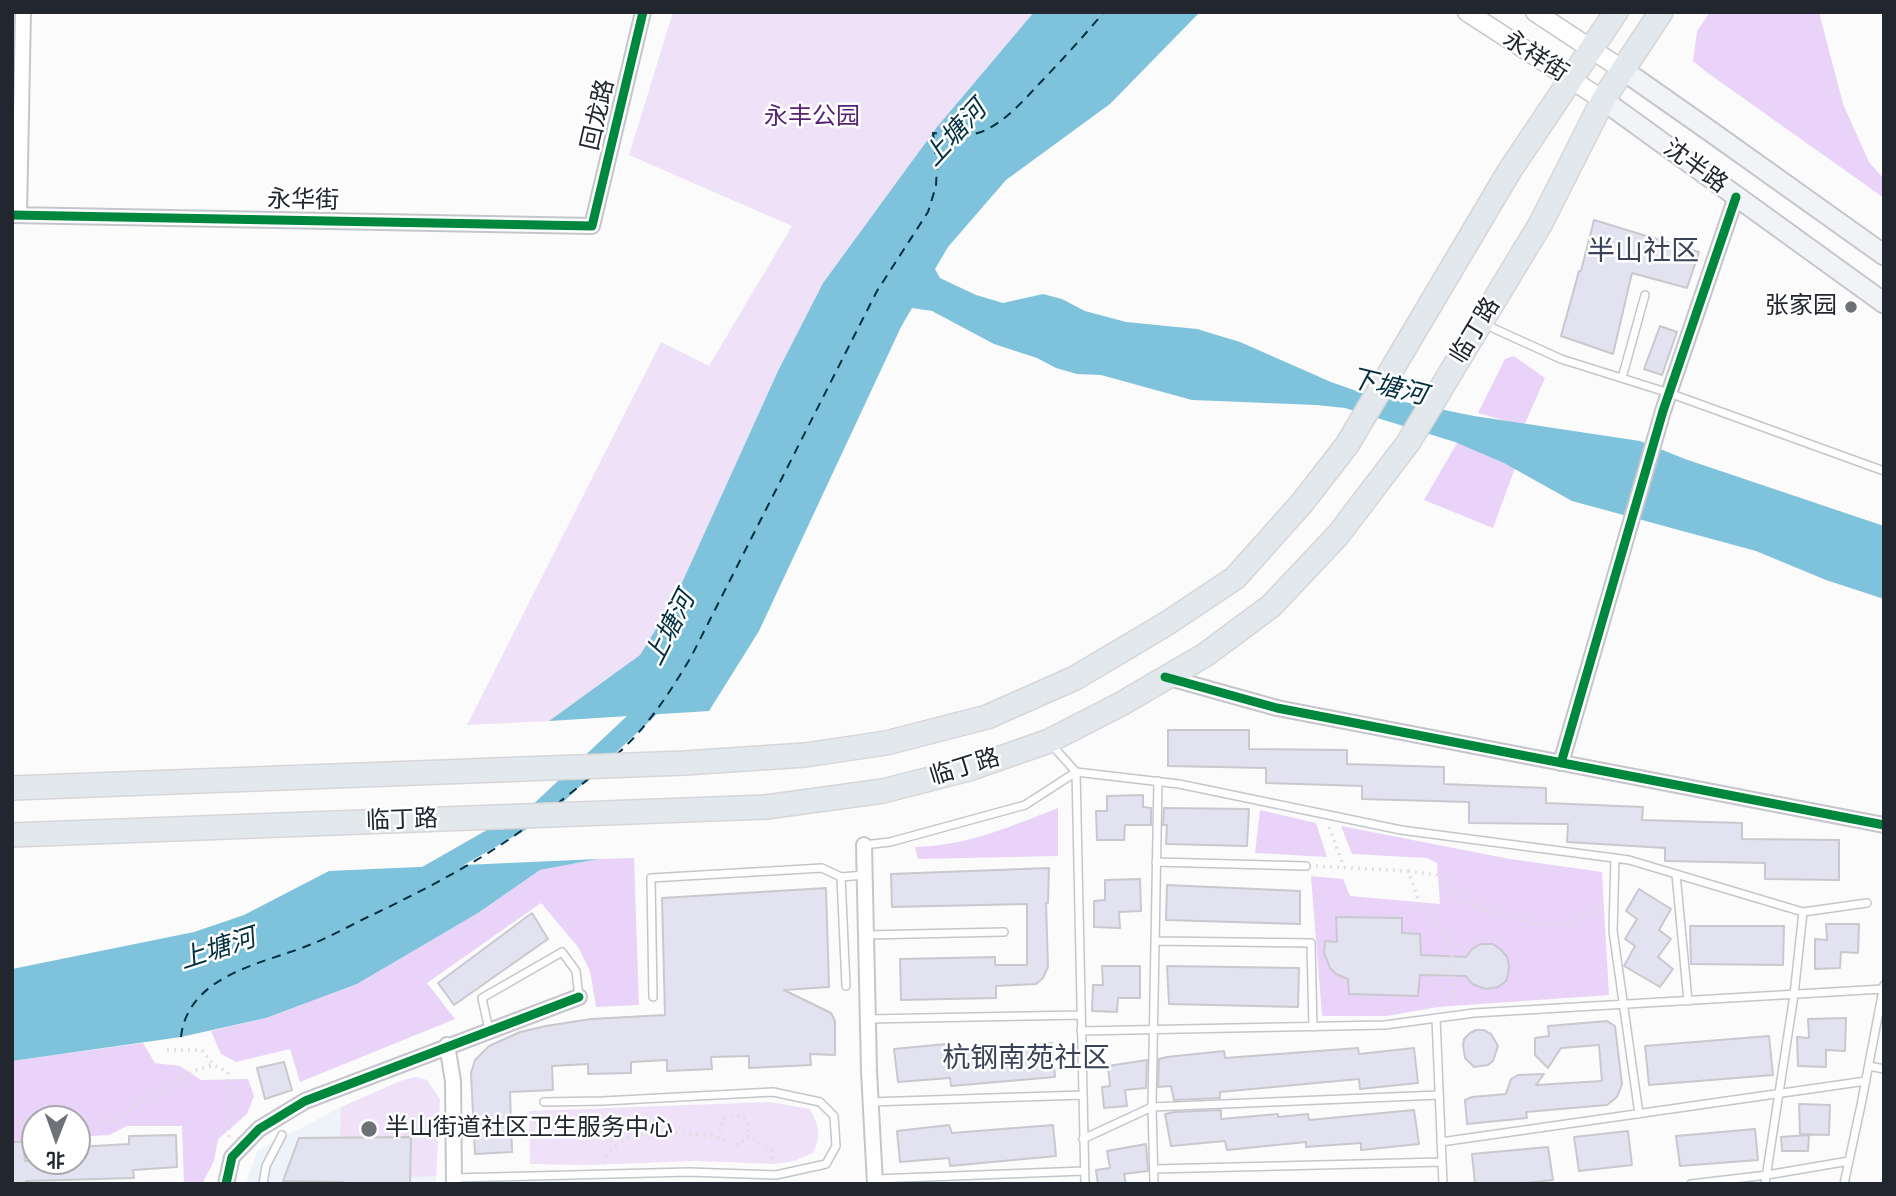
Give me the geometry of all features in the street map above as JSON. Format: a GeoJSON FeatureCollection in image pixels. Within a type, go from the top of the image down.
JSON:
{"type":"FeatureCollection","features":[{"type":"Feature","properties":{"kind":"main road"},"geometry":{"type":"LineString","coordinates":[[1571,80],[1616,12]]}},
{"type":"Feature","properties":{"kind":"main road"},"geometry":{"type":"LineString","coordinates":[[1603,100],[1661,12]]}},
{"type":"Feature","properties":{"kind":"main road","name":"沈半路"},"geometry":{"type":"LineString","coordinates":[[1623,70],[1884,255]]}},
{"type":"Feature","properties":{"kind":"main road","name":"临丁路"},"geometry":{"type":"LineString","coordinates":[[12,788],[342,777],[805,755],[886,743],[987,717],[1031,698],[1086,672],[1235,578],[1302,503],[1347,445],[1510,170],[1571,80]]}},
{"type":"Feature","properties":{"kind":"main road","name":"临丁路"},"geometry":{"type":"LineString","coordinates":[[12,835],[766,807],[883,791],[968,769],[1049,741],[1121,704],[1205,655],[1271,606],[1338,535],[1408,443],[1438,395],[1541,223],[1603,100]]}},
{"type":"Feature","properties":{"kind":"main road","name":"沈半路"},"geometry":{"type":"LineString","coordinates":[[1603,100],[1884,303]]}},
{"type":"Feature","properties":{"kind":"street"},"geometry":{"type":"LineString","coordinates":[[15,215],[23,12]]}},
{"type":"Feature","properties":{"kind":"street","name":"回龙路"},"geometry":{"type":"LineString","coordinates":[[593,226],[643,12]]}},
{"type":"Feature","properties":{"kind":"street","name":"永祥街"},"geometry":{"type":"LineString","coordinates":[[1467,12],[1603,100]]}},
{"type":"Feature","properties":{"kind":"street","name":"永祥街"},"geometry":{"type":"LineString","coordinates":[[1535,12],[1623,70]]}},
{"type":"Feature","properties":{"kind":"street"},"geometry":{"type":"LineString","coordinates":[[1561,763],[1630,522],[1736,197]]}},
{"type":"Feature","properties":{"kind":"street","name":"永华街"},"geometry":{"type":"LineString","coordinates":[[15,215],[593,226]]}},
{"type":"Feature","properties":{"kind":"street"},"geometry":{"type":"LineString","coordinates":[[1165,677],[1278,709],[1884,825]]}},
{"type":"Feature","properties":{"kind":"street"},"geometry":{"type":"LineString","coordinates":[[864,845],[870,1102],[875,1182]]}},
{"type":"Feature","properties":{"kind":"street"},"geometry":{"type":"LineString","coordinates":[[226,1184],[232,1157],[259,1129],[305,1101],[579,997]]}},
{"type":"Feature","properties":{"kind":"street"},"geometry":{"type":"LineString","coordinates":[[447,1045],[453,1081],[454,1181]]}},
{"type":"Feature","properties":{"kind":"lane"},"geometry":{"type":"LineString","coordinates":[[1622,378],[1645,295]]}},
{"type":"Feature","properties":{"kind":"lane"},"geometry":{"type":"LineString","coordinates":[[1481,323],[1561,359],[1670,393],[1884,471]]}},
{"type":"Feature","properties":{"kind":"lane"},"geometry":{"type":"LineString","coordinates":[[1049,741],[1076,772],[1084,1184]]}},
{"type":"Feature","properties":{"kind":"lane"},"geometry":{"type":"LineString","coordinates":[[864,845],[890,842],[1025,805],[1076,772],[1179,784],[1401,830],[1629,860],[1803,912],[1867,903]]}},
{"type":"Feature","properties":{"kind":"lane"},"geometry":{"type":"LineString","coordinates":[[1154,1184],[1152,1107],[1158,781]]}},
{"type":"Feature","properties":{"kind":"lane"},"geometry":{"type":"LineString","coordinates":[[1615,858],[1613,931],[1639,1114]]}},
{"type":"Feature","properties":{"kind":"lane"},"geometry":{"type":"LineString","coordinates":[[1156,862],[1306,866]]}},
{"type":"Feature","properties":{"kind":"lane"},"geometry":{"type":"LineString","coordinates":[[653,997],[651,878],[822,868],[841,877],[864,875]]}},
{"type":"Feature","properties":{"kind":"lane"},"geometry":{"type":"LineString","coordinates":[[1676,874],[1688,1001]]}},
{"type":"Feature","properties":{"kind":"lane"},"geometry":{"type":"LineString","coordinates":[[841,877],[846,986]]}},
{"type":"Feature","properties":{"kind":"lane"},"geometry":{"type":"LineString","coordinates":[[1765,1184],[1794,995],[1803,912]]}},
{"type":"Feature","properties":{"kind":"lane"},"geometry":{"type":"LineString","coordinates":[[866,935],[1004,932]]}},
{"type":"Feature","properties":{"kind":"lane"},"geometry":{"type":"LineString","coordinates":[[1155,941],[1311,943],[1313,1027]]}},
{"type":"Feature","properties":{"kind":"lane"},"geometry":{"type":"LineString","coordinates":[[489,1030],[482,998],[562,952],[576,971],[579,997]]}},
{"type":"Feature","properties":{"kind":"lane"},"geometry":{"type":"LineString","coordinates":[[1081,1031],[1385,1025],[1457,1016],[1883,987],[1844,1184]]}},
{"type":"Feature","properties":{"kind":"lane"},"geometry":{"type":"LineString","coordinates":[[868,1019],[1080,1015]]}},
{"type":"Feature","properties":{"kind":"lane"},"geometry":{"type":"LineString","coordinates":[[1436,1018],[1443,1184]]}},
{"type":"Feature","properties":{"kind":"lane"},"geometry":{"type":"LineString","coordinates":[[1869,1066],[1884,1069]]}},
{"type":"Feature","properties":{"kind":"lane"},"geometry":{"type":"LineString","coordinates":[[1441,1142],[1866,1081]]}},
{"type":"Feature","properties":{"kind":"lane"},"geometry":{"type":"LineString","coordinates":[[454,1181],[599,1173],[776,1175],[826,1164],[836,1146],[834,1116],[820,1102],[773,1092],[617,1101],[544,1102]]}},
{"type":"Feature","properties":{"kind":"lane"},"geometry":{"type":"LineString","coordinates":[[870,1102],[1082,1095]]}},
{"type":"Feature","properties":{"kind":"lane"},"geometry":{"type":"LineString","coordinates":[[1083,1139],[1152,1107],[1439,1095]]}},
{"type":"Feature","properties":{"kind":"lane"},"geometry":{"type":"LineString","coordinates":[[263,1184],[266,1166],[282,1135]]}},
{"type":"Feature","properties":{"kind":"lane"},"geometry":{"type":"LineString","coordinates":[[1691,1184],[1849,1161]]}},
{"type":"Feature","properties":{"kind":"lane"},"geometry":{"type":"LineString","coordinates":[[1154,1168],[1442,1162]]}},
{"type":"Feature","properties":{"kind":"lane"},"geometry":{"type":"LineString","coordinates":[[875,1182],[1084,1171]]}},
{"type":"Feature","properties":{"kind":"path"},"geometry":{"type":"LineString","coordinates":[[1325,814],[1344,867]]}},
{"type":"Feature","properties":{"kind":"path"},"geometry":{"type":"LineString","coordinates":[[1306,866],[1437,875],[1461,901],[1535,925],[1569,924],[1614,900]]}},
{"type":"Feature","properties":{"kind":"path"},"geometry":{"type":"LineString","coordinates":[[1408,871],[1420,904],[1451,945],[1457,1016]]}},
{"type":"Feature","properties":{"kind":"path"},"geometry":{"type":"LineString","coordinates":[[167,1050],[202,1050],[213,1065],[228,1072],[228,1135],[232,1157]]}},
{"type":"Feature","properties":{"kind":"path"},"geometry":{"type":"LineString","coordinates":[[91,1124],[114,1120],[192,1070],[213,1065]]}},
{"type":"Feature","properties":{"kind":"path"},"geometry":{"type":"LineString","coordinates":[[719,1138],[723,1118],[736,1115],[747,1120],[749,1136]]}},
{"type":"Feature","properties":{"kind":"path"},"geometry":{"type":"LineString","coordinates":[[599,1173],[607,1153],[630,1137],[648,1133],[694,1134],[719,1138],[729,1145],[739,1145],[749,1136]]}},
{"type":"Feature","properties":{"kind":"path"},"geometry":{"type":"LineString","coordinates":[[749,1136],[771,1150],[776,1175]]}},
{"type":"Feature","properties":{"kind":"shaded area"},"geometry":{"type":"Polygon","coordinates":[[[1710,12],[1819,12],[1843,104],[1869,162],[1884,179],[1884,198],[1693,61],[1697,31],[1710,12]]]}},
{"type":"Feature","properties":{"kind":"shaded area"},"geometry":{"type":"Polygon","coordinates":[[[1514,356],[1545,378],[1524,426],[1478,413],[1505,359],[1514,356]]]}},
{"type":"Feature","properties":{"kind":"shaded area"},"geometry":{"type":"Polygon","coordinates":[[[1457,443],[1518,460],[1493,528],[1424,500],[1457,443]]]}},
{"type":"Feature","properties":{"kind":"shaded area"},"geometry":{"type":"Polygon","coordinates":[[[1058,808],[1058,856],[918,859],[915,847],[971,839],[1058,808]]]}},
{"type":"Feature","properties":{"kind":"shaded area"},"geometry":{"type":"Polygon","coordinates":[[[1260,810],[1316,823],[1327,857],[1255,853],[1260,810]]]}},
{"type":"Feature","properties":{"kind":"shaded area"},"geometry":{"type":"Polygon","coordinates":[[[1341,826],[1510,859],[1602,872],[1609,995],[1438,1007],[1387,1016],[1322,1016],[1311,876],[1343,879],[1350,896],[1440,904],[1437,863],[1427,858],[1352,854],[1341,826]]]}},
{"type":"Feature","properties":{"kind":"shaded area"},"geometry":{"type":"Polygon","coordinates":[[[634,858],[639,1005],[596,1007],[590,971],[578,947],[541,903],[427,983],[455,1019],[300,1082],[290,1049],[236,1062],[221,1054],[211,1031],[266,1018],[357,984],[478,913],[540,870],[598,859],[634,858]]]}},
{"type":"Feature","properties":{"kind":"shaded area"},"geometry":{"type":"Polygon","coordinates":[[[143,1043],[155,1063],[180,1066],[201,1080],[248,1079],[254,1096],[247,1114],[218,1139],[214,1161],[202,1184],[184,1184],[182,1126],[127,1126],[109,1135],[91,1136],[91,1105],[21,1105],[21,1142],[12,1143],[12,1061],[143,1043]]]}},
{"type":"Feature","properties":{"kind":"shaded area","name":"半山街道社区卫生服务中心"},"geometry":{"type":"Polygon","coordinates":[[[415,1077],[427,1080],[440,1099],[436,1184],[246,1184],[257,1151],[341,1107],[415,1077]]]}},
{"type":"Feature","properties":{"kind":"green space","name":"永丰公园"},"geometry":{"type":"Polygon","coordinates":[[[673,12],[1034,12],[937,127],[823,283],[778,371],[675,598],[640,655],[549,721],[467,725],[661,342],[709,366],[792,226],[629,155],[673,12]]]}},
{"type":"Feature","properties":{"kind":"green space"},"geometry":{"type":"Polygon","coordinates":[[[415,1077],[427,1080],[440,1099],[436,1176],[410,1177],[411,1137],[340,1138],[341,1107],[415,1077]]]}},
{"type":"Feature","properties":{"kind":"green space"},"geometry":{"type":"Polygon","coordinates":[[[769,1102],[810,1109],[818,1131],[818,1141],[813,1153],[794,1161],[775,1164],[697,1161],[530,1164],[529,1111],[769,1102]]]}},
{"type":"Feature","properties":{"kind":"water"},"geometry":{"type":"Polygon","coordinates":[[[1034,12],[1200,12],[1110,104],[1006,180],[948,247],[935,269],[940,278],[976,295],[1003,303],[1043,294],[1062,299],[1085,311],[1126,322],[1197,329],[1240,342],[1365,394],[1474,416],[1640,441],[1685,459],[1884,526],[1884,599],[1826,580],[1756,551],[1572,501],[1504,463],[1455,442],[1345,408],[1192,400],[1101,375],[1077,374],[994,344],[932,311],[912,308],[759,631],[709,711],[549,721],[640,655],[675,598],[778,371],[823,283],[937,127],[1034,12]]]}},
{"type":"Feature","properties":{"kind":"water"},"geometry":{"type":"Polygon","coordinates":[[[598,859],[540,870],[478,913],[357,984],[266,1018],[181,1037],[12,1061],[12,969],[194,932],[244,915],[329,871],[598,859]]]}},
{"type":"Feature","properties":{"kind":"building"},"geometry":{"type":"Polygon","coordinates":[[[1594,220],[1699,252],[1687,288],[1632,273],[1613,354],[1561,336],[1594,220]]]}},
{"type":"Feature","properties":{"kind":"building"},"geometry":{"type":"Polygon","coordinates":[[[1660,326],[1677,332],[1662,375],[1644,369],[1660,326]]]}},
{"type":"Feature","properties":{"kind":"building"},"geometry":{"type":"Polygon","coordinates":[[[1168,730],[1249,730],[1249,749],[1347,750],[1347,764],[1444,767],[1444,784],[1546,788],[1546,803],[1643,807],[1642,820],[1742,823],[1742,839],[1839,840],[1839,880],[1765,879],[1765,863],[1665,861],[1665,848],[1567,842],[1568,824],[1469,823],[1469,802],[1362,799],[1362,786],[1266,783],[1266,768],[1168,766],[1168,730]]]}},
{"type":"Feature","properties":{"kind":"building"},"geometry":{"type":"Polygon","coordinates":[[[1143,795],[1143,807],[1151,808],[1151,825],[1125,825],[1124,840],[1097,840],[1096,811],[1107,811],[1107,796],[1143,795]]]}},
{"type":"Feature","properties":{"kind":"building"},"geometry":{"type":"Polygon","coordinates":[[[1164,808],[1249,809],[1247,846],[1166,844],[1164,808]]]}},
{"type":"Feature","properties":{"kind":"building"},"geometry":{"type":"Polygon","coordinates":[[[1049,868],[1046,903],[1048,967],[1043,978],[1036,984],[996,986],[996,998],[901,1000],[900,959],[995,957],[995,965],[1027,965],[1027,904],[892,907],[891,874],[1049,868]]]}},
{"type":"Feature","properties":{"kind":"building"},"geometry":{"type":"Polygon","coordinates":[[[1140,879],[1141,911],[1119,912],[1120,928],[1094,927],[1094,901],[1105,900],[1105,880],[1140,879]]]}},
{"type":"Feature","properties":{"kind":"building"},"geometry":{"type":"Polygon","coordinates":[[[1167,885],[1300,891],[1300,924],[1166,920],[1167,885]]]}},
{"type":"Feature","properties":{"kind":"building"},"geometry":{"type":"Polygon","coordinates":[[[826,888],[829,987],[784,990],[831,1013],[835,1021],[835,1055],[810,1054],[811,1065],[749,1068],[749,1056],[711,1057],[712,1069],[667,1071],[667,1060],[631,1062],[631,1073],[588,1074],[588,1064],[552,1066],[553,1090],[510,1092],[512,1152],[475,1154],[471,1073],[475,1060],[489,1046],[520,1032],[546,1026],[591,1019],[665,1015],[662,898],[826,888]]]}},
{"type":"Feature","properties":{"kind":"building"},"geometry":{"type":"Polygon","coordinates":[[[1639,889],[1671,909],[1659,930],[1671,939],[1658,957],[1673,969],[1660,987],[1624,966],[1635,946],[1625,939],[1637,919],[1626,911],[1639,889]]]}},
{"type":"Feature","properties":{"kind":"building"},"geometry":{"type":"Polygon","coordinates":[[[532,913],[548,939],[454,1005],[438,983],[532,913]]]}},
{"type":"Feature","properties":{"kind":"building"},"geometry":{"type":"Polygon","coordinates":[[[1336,917],[1402,918],[1402,933],[1420,934],[1421,955],[1466,957],[1480,944],[1493,944],[1507,957],[1509,965],[1506,981],[1498,987],[1486,989],[1472,984],[1466,976],[1420,975],[1418,996],[1349,994],[1348,979],[1330,968],[1324,953],[1325,941],[1337,942],[1336,917]]]}},
{"type":"Feature","properties":{"kind":"building"},"geometry":{"type":"Polygon","coordinates":[[[1826,924],[1859,924],[1858,953],[1841,952],[1840,968],[1815,969],[1815,939],[1827,940],[1826,924]]]}},
{"type":"Feature","properties":{"kind":"building"},"geometry":{"type":"Polygon","coordinates":[[[1690,926],[1784,926],[1783,965],[1691,964],[1690,926]]]}},
{"type":"Feature","properties":{"kind":"building"},"geometry":{"type":"Polygon","coordinates":[[[1102,966],[1140,966],[1140,998],[1118,998],[1117,1012],[1092,1011],[1093,985],[1103,985],[1102,966]]]}},
{"type":"Feature","properties":{"kind":"building"},"geometry":{"type":"Polygon","coordinates":[[[1167,966],[1299,968],[1298,1007],[1169,1004],[1167,966]]]}},
{"type":"Feature","properties":{"kind":"building"},"geometry":{"type":"Polygon","coordinates":[[[1846,1018],[1845,1051],[1826,1050],[1826,1067],[1798,1066],[1797,1037],[1809,1038],[1808,1019],[1846,1018]]]}},
{"type":"Feature","properties":{"kind":"building"},"geometry":{"type":"Polygon","coordinates":[[[1607,1021],[1615,1026],[1622,1084],[1617,1097],[1607,1105],[1526,1112],[1527,1118],[1467,1124],[1465,1100],[1506,1094],[1511,1079],[1518,1075],[1544,1074],[1536,1085],[1602,1081],[1599,1045],[1561,1048],[1548,1068],[1535,1055],[1535,1038],[1549,1036],[1548,1026],[1607,1021]]]}},
{"type":"Feature","properties":{"kind":"building"},"geometry":{"type":"Polygon","coordinates":[[[1476,1030],[1491,1034],[1498,1046],[1493,1061],[1488,1065],[1474,1067],[1465,1058],[1463,1045],[1464,1039],[1476,1030]]]}},
{"type":"Feature","properties":{"kind":"building"},"geometry":{"type":"Polygon","coordinates":[[[1769,1036],[1773,1075],[1649,1085],[1645,1046],[1769,1036]]]}},
{"type":"Feature","properties":{"kind":"building"},"geometry":{"type":"Polygon","coordinates":[[[1052,1043],[1055,1077],[951,1086],[950,1078],[898,1082],[894,1049],[946,1044],[946,1053],[1052,1043]]]}},
{"type":"Feature","properties":{"kind":"building"},"geometry":{"type":"Polygon","coordinates":[[[1358,1048],[1359,1054],[1414,1048],[1418,1083],[1360,1089],[1359,1079],[1220,1092],[1220,1098],[1174,1100],[1171,1086],[1158,1087],[1159,1059],[1167,1057],[1224,1051],[1225,1058],[1358,1048]]]}},
{"type":"Feature","properties":{"kind":"building"},"geometry":{"type":"Polygon","coordinates":[[[1147,1060],[1146,1088],[1125,1090],[1127,1106],[1104,1108],[1102,1087],[1110,1086],[1108,1066],[1147,1060]]]}},
{"type":"Feature","properties":{"kind":"building"},"geometry":{"type":"Polygon","coordinates":[[[284,1062],[292,1090],[265,1099],[257,1068],[284,1062]]]}},
{"type":"Feature","properties":{"kind":"building"},"geometry":{"type":"Polygon","coordinates":[[[1799,1104],[1830,1105],[1829,1135],[1800,1134],[1799,1104]]]}},
{"type":"Feature","properties":{"kind":"building"},"geometry":{"type":"Polygon","coordinates":[[[1221,1110],[1221,1119],[1308,1114],[1309,1120],[1414,1110],[1419,1144],[1361,1150],[1361,1143],[1306,1147],[1306,1142],[1227,1150],[1225,1141],[1171,1146],[1165,1114],[1221,1110]]]}},
{"type":"Feature","properties":{"kind":"building"},"geometry":{"type":"Polygon","coordinates":[[[949,1125],[952,1133],[1053,1125],[1056,1156],[950,1166],[949,1158],[900,1162],[897,1131],[949,1125]]]}},
{"type":"Feature","properties":{"kind":"building"},"geometry":{"type":"Polygon","coordinates":[[[1755,1129],[1758,1160],[1680,1166],[1676,1136],[1755,1129]]]}},
{"type":"Feature","properties":{"kind":"building"},"geometry":{"type":"Polygon","coordinates":[[[1628,1131],[1632,1165],[1579,1171],[1574,1137],[1628,1131]]]}},
{"type":"Feature","properties":{"kind":"building"},"geometry":{"type":"Polygon","coordinates":[[[176,1135],[177,1167],[133,1170],[134,1178],[26,1181],[26,1184],[12,1184],[12,1142],[21,1142],[21,1175],[91,1175],[91,1146],[129,1144],[129,1136],[176,1135]]]}},
{"type":"Feature","properties":{"kind":"building"},"geometry":{"type":"Polygon","coordinates":[[[1809,1135],[1808,1151],[1782,1151],[1781,1137],[1809,1135]]]}},
{"type":"Feature","properties":{"kind":"building"},"geometry":{"type":"Polygon","coordinates":[[[411,1137],[410,1184],[283,1181],[299,1138],[411,1137]]]}},
{"type":"Feature","properties":{"kind":"building"},"geometry":{"type":"Polygon","coordinates":[[[1146,1144],[1148,1171],[1124,1174],[1126,1184],[1098,1184],[1096,1170],[1110,1168],[1107,1151],[1146,1144]]]}},
{"type":"Feature","properties":{"kind":"building"},"geometry":{"type":"Polygon","coordinates":[[[1548,1147],[1553,1180],[1475,1184],[1472,1154],[1548,1147]]]}},
{"type":"Feature","properties":{"kind":"waterway","name":"上塘河"},"geometry":{"type":"LineString","coordinates":[[422,878],[541,810],[659,699]]}},
{"type":"Feature","properties":{"kind":"ferry route"},"geometry":{"type":"LineString","coordinates":[[616,755],[648,721],[691,657],[877,291],[928,212],[936,186],[937,166],[933,133],[969,135],[997,123],[1026,98],[1104,12]]}},
{"type":"Feature","properties":{"kind":"ferry route"},"geometry":{"type":"LineString","coordinates":[[557,804],[591,777]]}},
{"type":"Feature","properties":{"kind":"ferry route"},"geometry":{"type":"LineString","coordinates":[[181,1037],[184,1023],[194,1004],[203,993],[221,980],[319,941],[411,896],[471,863],[528,826]]}},
{"type":"Feature","properties":{"kind":"cycle path"},"geometry":{"type":"LineString","coordinates":[[12,215],[592,226],[643,12]]}},
{"type":"Feature","properties":{"kind":"cycle path"},"geometry":{"type":"LineString","coordinates":[[1561,763],[1663,411],[1736,197]]}},
{"type":"Feature","properties":{"kind":"cycle path"},"geometry":{"type":"LineString","coordinates":[[1165,677],[1277,708],[1884,825]]}},
{"type":"Feature","properties":{"kind":"cycle path"},"geometry":{"type":"LineString","coordinates":[[226,1184],[232,1157],[259,1129],[305,1101],[579,997]]}},
{"type":"Feature","properties":{"kind":"place","name":"张家园"},"geometry":{"type":"Point","coordinates":[1851,307]}},
{"type":"Feature","properties":{"kind":"place","name":"半山街道社区卫生服务中心"},"geometry":{"type":"Point","coordinates":[369,1129]}},
{"type":"Feature","properties":{"kind":"district","name":"半山社区"},"geometry":{"type":"Point","coordinates":[1643,253]}},
{"type":"Feature","properties":{"kind":"district","name":"杭钢南苑社区"},"geometry":{"type":"Point","coordinates":[1026,1060]}},
{"type":"Feature","properties":{"kind":"water label","name":"下塘河"},"geometry":{"type":"Point","coordinates":[1388,388]}}]}
